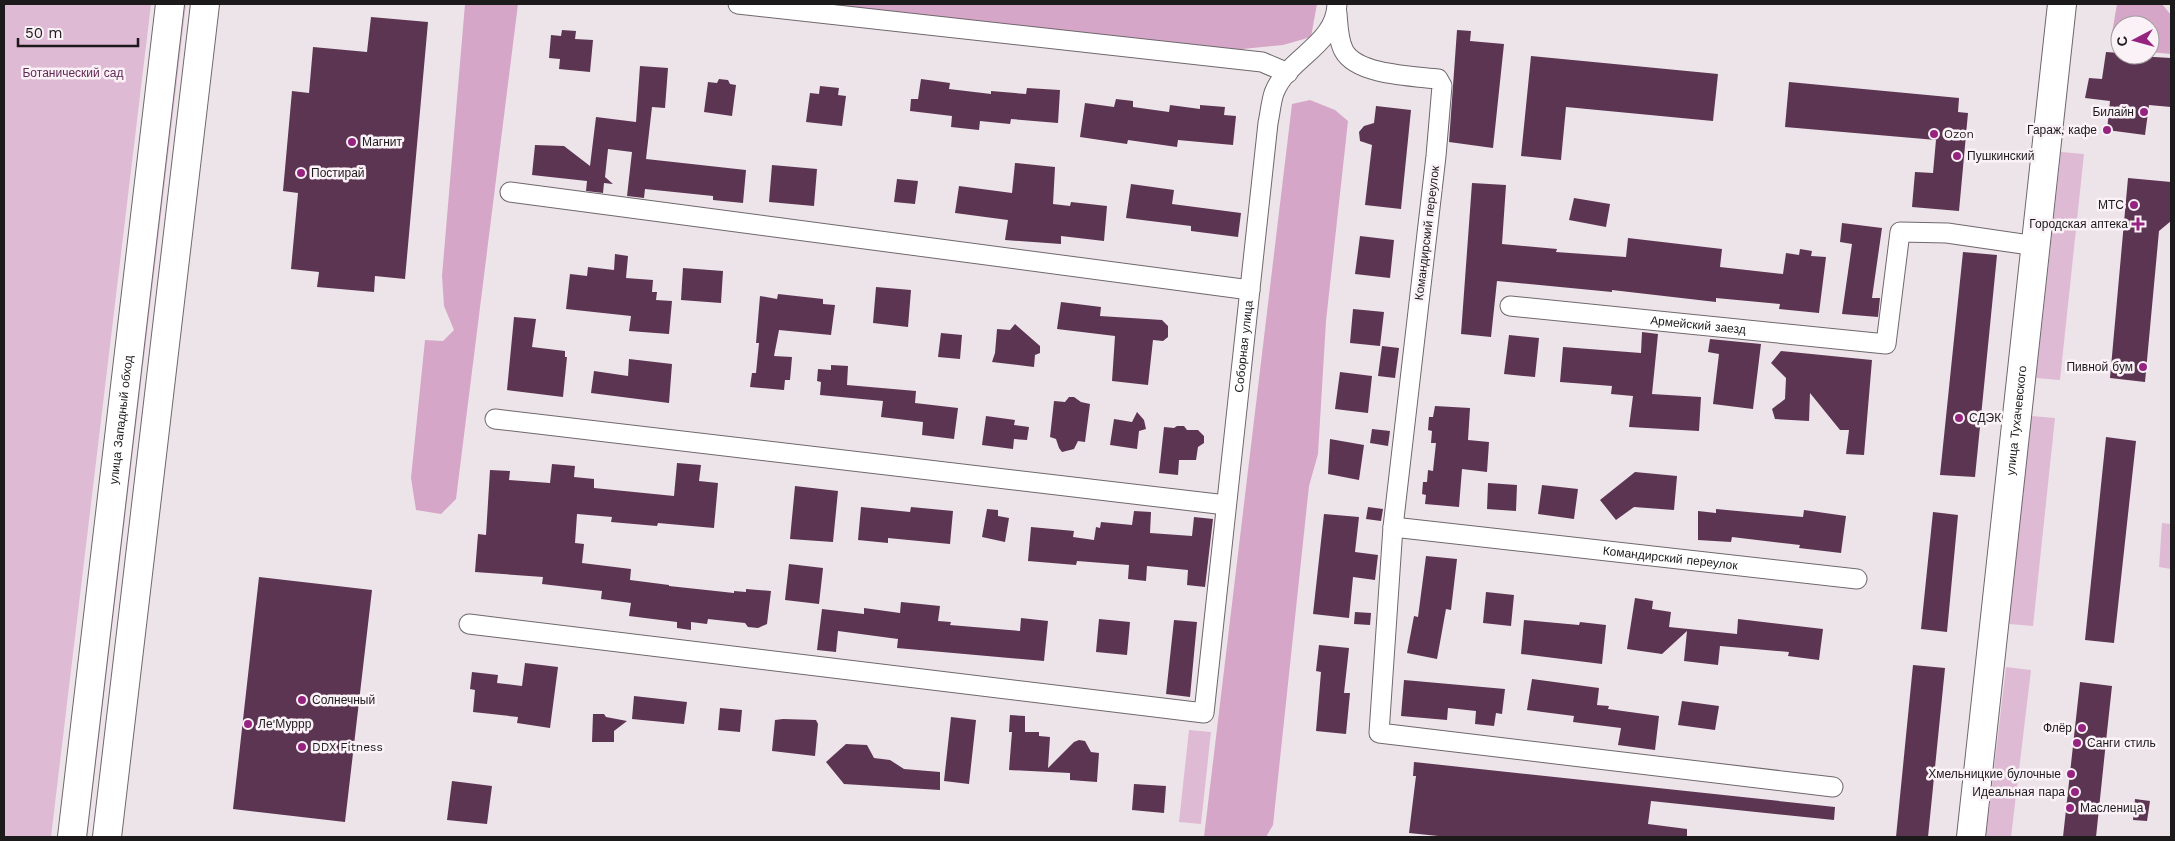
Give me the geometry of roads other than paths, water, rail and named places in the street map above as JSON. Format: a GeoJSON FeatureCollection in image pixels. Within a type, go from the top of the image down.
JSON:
{"type":"FeatureCollection","features":[{"type":"Feature","properties":{"kind":"main road","name":"улица Западный обход"},"geometry":{"type":"LineString","coordinates":[[72,837],[170,4]]}},
{"type":"Feature","properties":{"kind":"main road"},"geometry":{"type":"LineString","coordinates":[[107,837],[205,4]]}},
{"type":"Feature","properties":{"kind":"main road","name":"улица Тухачевского"},"geometry":{"type":"LineString","coordinates":[[1971,837],[2062,4]]}},
{"type":"Feature","properties":{"kind":"street"},"geometry":{"type":"LineString","coordinates":[[738,4],[1262,62],[1288,73]]}},
{"type":"Feature","properties":{"kind":"street","name":"Соборная улица"},"geometry":{"type":"LineString","coordinates":[[469,624],[1204,713],[1268,123],[1274,92],[1288,73],[1326,35],[1337,8]]}},
{"type":"Feature","properties":{"kind":"street","name":"Командирский переулок"},"geometry":{"type":"LineString","coordinates":[[1337,8],[1340,40],[1344,51],[1351,59],[1376,71],[1438,79],[1442,86],[1435,165],[1393,527],[1378,734],[1832,787]]}},
{"type":"Feature","properties":{"kind":"street"},"geometry":{"type":"LineString","coordinates":[[510,192],[1250,290]]}},
{"type":"Feature","properties":{"kind":"street","name":"Армейский заезд"},"geometry":{"type":"LineString","coordinates":[[1510,306],[1886,344],[1900,232],[1948,233],[2036,246]]}},
{"type":"Feature","properties":{"kind":"street"},"geometry":{"type":"LineString","coordinates":[[495,418],[1226,505]]}},
{"type":"Feature","properties":{"kind":"street","name":"Командирский переулок"},"geometry":{"type":"LineString","coordinates":[[1393,527],[1857,579]]}},
{"type":"Feature","properties":{"kind":"place","name":"Билайн"},"geometry":{"type":"Point","coordinates":[2144,112]}},
{"type":"Feature","properties":{"kind":"place","name":"Гараж, кафе"},"geometry":{"type":"Point","coordinates":[2107,130]}},
{"type":"Feature","properties":{"kind":"place","name":"Ozon"},"geometry":{"type":"Point","coordinates":[1934,134]}},
{"type":"Feature","properties":{"kind":"place","name":"Магнит"},"geometry":{"type":"Point","coordinates":[352,142]}},
{"type":"Feature","properties":{"kind":"place","name":"Пушкинский"},"geometry":{"type":"Point","coordinates":[1957,156]}},
{"type":"Feature","properties":{"kind":"place","name":"Постирай"},"geometry":{"type":"Point","coordinates":[301,173]}},
{"type":"Feature","properties":{"kind":"place","name":"МТС"},"geometry":{"type":"Point","coordinates":[2134,205]}},
{"type":"Feature","properties":{"kind":"place","name":"Городская аптека"},"geometry":{"type":"Point","coordinates":[2138,224]}},
{"type":"Feature","properties":{"kind":"place","name":"Пивной бум"},"geometry":{"type":"Point","coordinates":[2143,367]}},
{"type":"Feature","properties":{"kind":"place","name":"СДЭК"},"geometry":{"type":"Point","coordinates":[1959,418]}},
{"type":"Feature","properties":{"kind":"place","name":"Солнечный"},"geometry":{"type":"Point","coordinates":[302,700]}},
{"type":"Feature","properties":{"kind":"place","name":"Ле'Муррр"},"geometry":{"type":"Point","coordinates":[248,724]}},
{"type":"Feature","properties":{"kind":"place","name":"Флёр"},"geometry":{"type":"Point","coordinates":[2082,728]}},
{"type":"Feature","properties":{"kind":"place","name":"Санги стиль"},"geometry":{"type":"Point","coordinates":[2077,743]}},
{"type":"Feature","properties":{"kind":"place","name":"DDX Fitness"},"geometry":{"type":"Point","coordinates":[302,747]}},
{"type":"Feature","properties":{"kind":"place","name":"Хмельницкие булочные"},"geometry":{"type":"Point","coordinates":[2071,774]}},
{"type":"Feature","properties":{"kind":"place","name":"Идеальная пара"},"geometry":{"type":"Point","coordinates":[2075,792]}},
{"type":"Feature","properties":{"kind":"place","name":"Масленица"},"geometry":{"type":"Point","coordinates":[2070,808]}},
{"type":"Feature","properties":{"kind":"park label","name":"Ботанический сад"},"geometry":{"type":"Point","coordinates":[73,73]}}]}
